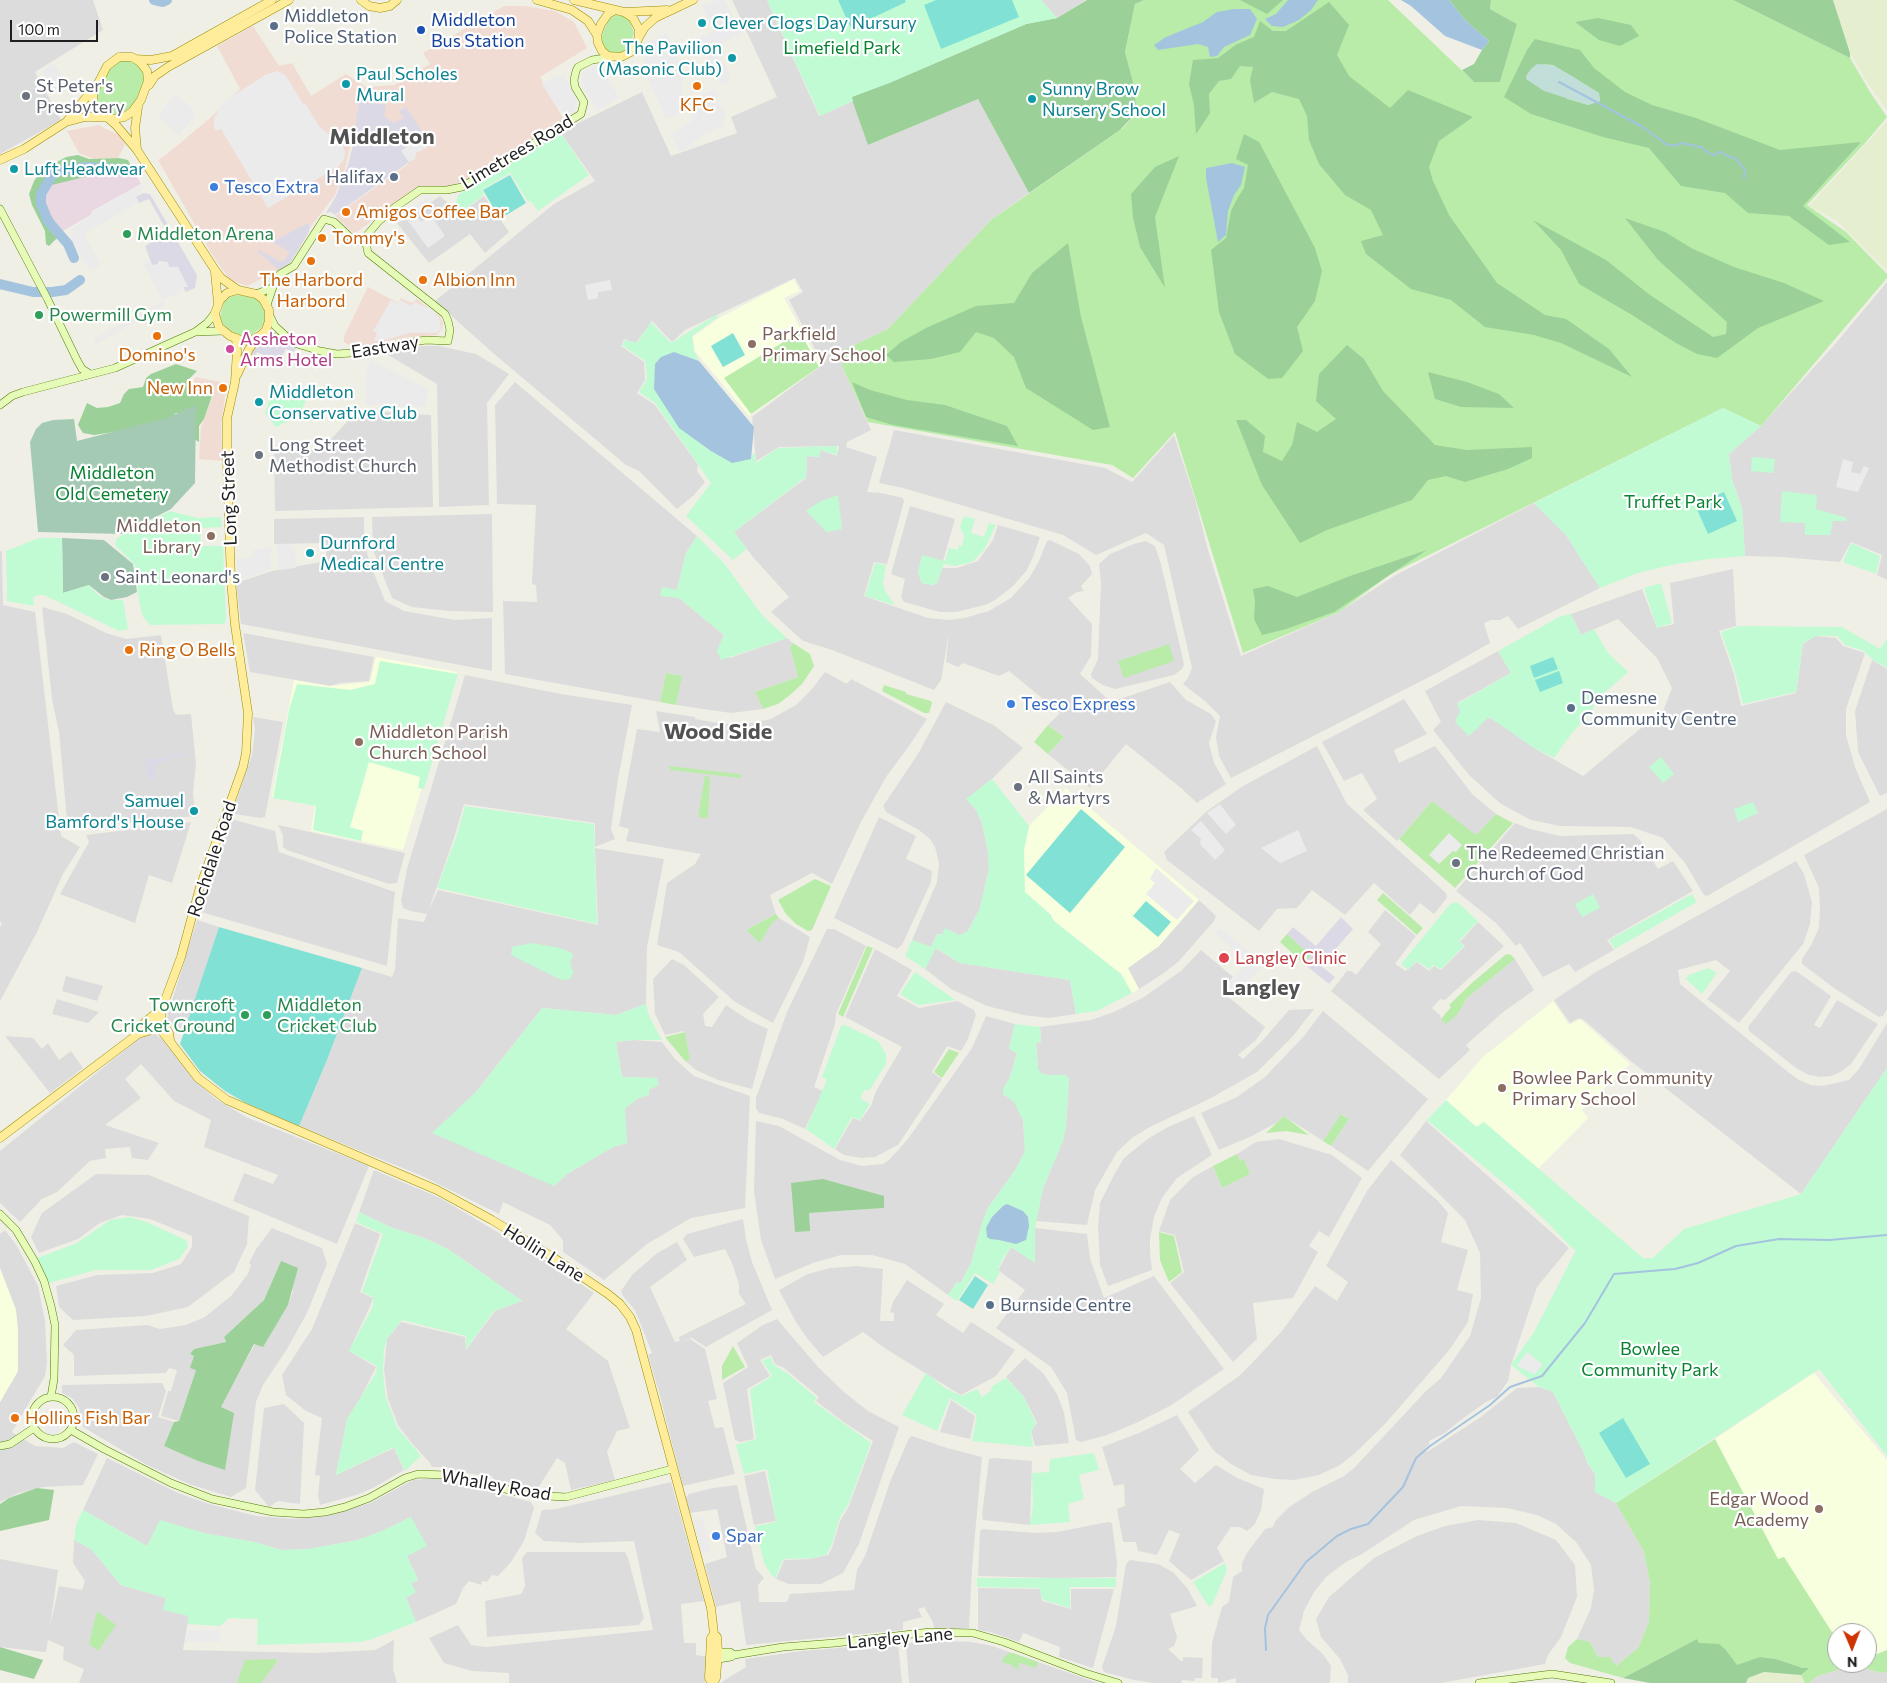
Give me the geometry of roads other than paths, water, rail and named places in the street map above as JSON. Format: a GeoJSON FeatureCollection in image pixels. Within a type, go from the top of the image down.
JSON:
{"type":"FeatureCollection","features":[{"type":"Feature","properties":{"kind":"main road"},"geometry":{"type":"LineString","coordinates":[[0,160],[24,149],[66,122],[94,88],[111,61],[124,56],[151,60],[172,56],[272,0]]}},
{"type":"Feature","properties":{"kind":"main road"},"geometry":{"type":"LineString","coordinates":[[138,150],[135,119],[146,89],[155,76],[168,66],[289,0]]}},
{"type":"Feature","properties":{"kind":"main road"},"geometry":{"type":"LineString","coordinates":[[361,0],[369,6],[380,8],[397,1]]}},
{"type":"Feature","properties":{"kind":"main road"},"geometry":{"type":"LineString","coordinates":[[536,0],[572,10],[588,22],[602,50],[612,57],[621,57],[630,53],[650,22],[674,8],[693,0]]}},
{"type":"Feature","properties":{"kind":"main road"},"geometry":{"type":"LineString","coordinates":[[574,0],[624,12],[661,11],[674,8]]}},
{"type":"Feature","properties":{"kind":"main road"},"geometry":{"type":"LineString","coordinates":[[597,39],[605,18],[615,10]]}},
{"type":"Feature","properties":{"kind":"main road"},"geometry":{"type":"LineString","coordinates":[[624,12],[636,22],[639,37]]}},
{"type":"Feature","properties":{"kind":"main road"},"geometry":{"type":"LineString","coordinates":[[135,59],[147,71],[148,81],[146,89]]}},
{"type":"Feature","properties":{"kind":"main road"},"geometry":{"type":"LineString","coordinates":[[94,88],[93,102],[97,111],[107,118],[138,150],[214,270],[238,290],[256,294],[267,305],[270,316],[268,325],[259,336],[247,340],[236,338],[223,331],[217,323],[218,287],[214,270]]}},
{"type":"Feature","properties":{"kind":"main road"},"geometry":{"type":"LineString","coordinates":[[66,122],[85,117],[119,119],[128,115],[141,100]]}},
{"type":"Feature","properties":{"kind":"main road"},"geometry":{"type":"LineString","coordinates":[[216,309],[227,293],[238,290]]}},
{"type":"Feature","properties":{"kind":"main road","name":"Long Street"},"geometry":{"type":"LineString","coordinates":[[235,382],[249,349],[259,336]]}},
{"type":"Feature","properties":{"kind":"main road","name":"Long Street"},"geometry":{"type":"LineString","coordinates":[[236,338],[235,382],[227,423],[229,522],[231,580],[247,705]]}},
{"type":"Feature","properties":{"kind":"main road","name":"Rochdale Road"},"geometry":{"type":"LineString","coordinates":[[157,1017],[181,957],[200,888],[243,767],[247,744],[247,705]]}},
{"type":"Feature","properties":{"kind":"main road"},"geometry":{"type":"LineString","coordinates":[[0,1138],[138,1034],[148,1031],[157,1017]]}},
{"type":"Feature","properties":{"kind":"main road","name":"Hollin Lane"},"geometry":{"type":"LineString","coordinates":[[157,1017],[169,1032],[170,1040],[198,1078],[227,1100],[437,1190],[492,1220],[608,1294],[620,1304],[630,1317],[636,1330],[711,1608],[714,1634],[717,1637],[716,1678],[713,1683]]}},
{"type":"Feature","properties":{"kind":"street","name":"Limetrees Road"},"geometry":{"type":"LineString","coordinates":[[366,243],[368,234],[379,221],[420,190],[447,190],[466,185],[581,114],[584,102],[576,87],[574,76],[578,67],[592,60],[597,52],[597,39]]}},
{"type":"Feature","properties":{"kind":"street"},"geometry":{"type":"LineString","coordinates":[[592,60],[612,57]]}},
{"type":"Feature","properties":{"kind":"street"},"geometry":{"type":"LineString","coordinates":[[0,209],[48,298],[77,360],[82,369],[90,374]]}},
{"type":"Feature","properties":{"kind":"street"},"geometry":{"type":"LineString","coordinates":[[267,305],[276,278],[294,266],[324,219],[334,222],[353,240],[366,243]]}},
{"type":"Feature","properties":{"kind":"street","name":"Eastway"},"geometry":{"type":"LineString","coordinates":[[259,336],[293,342],[320,351],[338,354],[364,352],[426,340],[448,341],[450,330],[445,314],[368,253],[366,243]]}},
{"type":"Feature","properties":{"kind":"street"},"geometry":{"type":"LineString","coordinates":[[256,294],[272,288]]}},
{"type":"Feature","properties":{"kind":"street"},"geometry":{"type":"LineString","coordinates":[[0,405],[12,396],[115,368],[195,332],[207,323],[216,309]]}},
{"type":"Feature","properties":{"kind":"street","name":"Eastway"},"geometry":{"type":"LineString","coordinates":[[270,316],[275,326],[293,342]]}},
{"type":"Feature","properties":{"kind":"street"},"geometry":{"type":"LineString","coordinates":[[195,332],[223,331]]}},
{"type":"Feature","properties":{"kind":"street"},"geometry":{"type":"LineString","coordinates":[[0,1214],[16,1230],[35,1262],[44,1281],[51,1306],[55,1325],[54,1379],[51,1397]]}},
{"type":"Feature","properties":{"kind":"street"},"geometry":{"type":"LineString","coordinates":[[51,1397],[58,1397],[69,1404],[74,1417],[71,1430],[67,1435],[55,1440],[42,1437],[34,1428],[31,1420],[34,1408],[38,1402],[51,1397]]}},
{"type":"Feature","properties":{"kind":"street"},"geometry":{"type":"LineString","coordinates":[[0,1446],[10,1444],[34,1428]]}},
{"type":"Feature","properties":{"kind":"street","name":"Whalley Road"},"geometry":{"type":"LineString","coordinates":[[71,1430],[104,1449],[171,1482],[212,1499],[273,1512],[304,1514],[345,1507],[369,1498],[405,1478],[418,1474],[446,1475],[518,1492],[566,1497],[672,1469]]}},
{"type":"Feature","properties":{"kind":"street","name":"Langley Lane"},"geometry":{"type":"LineString","coordinates":[[716,1655],[730,1652],[734,1655],[930,1632],[973,1633],[1004,1642],[1085,1674],[1118,1683]]}},
{"type":"Feature","properties":{"kind":"street"},"geometry":{"type":"LineString","coordinates":[[1478,1683],[1552,1674],[1612,1683]]}},
{"type":"Feature","properties":{"kind":"waterway"},"geometry":{"type":"LineString","coordinates":[[154,0],[162,2],[167,0]]}},
{"type":"Feature","properties":{"kind":"waterway"},"geometry":{"type":"LineString","coordinates":[[1559,82],[1641,126],[1666,144],[1675,146],[1681,143],[1701,147],[1710,154],[1716,155],[1722,152],[1736,159],[1745,170],[1744,179]]}},
{"type":"Feature","properties":{"kind":"waterway"},"geometry":{"type":"LineString","coordinates":[[74,258],[68,244],[48,221],[41,204],[41,194],[54,172],[86,167],[131,170]]}},
{"type":"Feature","properties":{"kind":"waterway"},"geometry":{"type":"LineString","coordinates":[[0,284],[33,292],[52,292],[66,290],[80,280]]}},
{"type":"Feature","properties":{"kind":"waterway"},"geometry":{"type":"LineString","coordinates":[[1266,1650],[1265,1628],[1268,1615],[1306,1562],[1337,1536],[1368,1524],[1403,1487],[1416,1458],[1430,1446],[1490,1405],[1510,1387],[1542,1376],[1585,1323],[1614,1274],[1675,1269],[1698,1263],[1736,1246],[1779,1239],[1829,1240],[1887,1235]]}},
{"type":"Feature","properties":{"kind":"place","name":"Clever Clogs Day Nursury"},"geometry":{"type":"Point","coordinates":[702,23]}},
{"type":"Feature","properties":{"kind":"place","name":"Middleton Police Station"},"geometry":{"type":"Point","coordinates":[274,26]}},
{"type":"Feature","properties":{"kind":"place","name":"Middleton Bus Station"},"geometry":{"type":"Point","coordinates":[421,30]}},
{"type":"Feature","properties":{"kind":"place","name":"The Pavilion (Masonic Club)"},"geometry":{"type":"Point","coordinates":[732,58]}},
{"type":"Feature","properties":{"kind":"place","name":"Paul Scholes Mural"},"geometry":{"type":"Point","coordinates":[346,84]}},
{"type":"Feature","properties":{"kind":"place","name":"KFC"},"geometry":{"type":"Point","coordinates":[697,86]}},
{"type":"Feature","properties":{"kind":"place","name":"St Peter's Presbytery"},"geometry":{"type":"Point","coordinates":[26,96]}},
{"type":"Feature","properties":{"kind":"place","name":"Sunny Brow Nursery School"},"geometry":{"type":"Point","coordinates":[1032,99]}},
{"type":"Feature","properties":{"kind":"place","name":"Luft Headwear"},"geometry":{"type":"Point","coordinates":[14,169]}},
{"type":"Feature","properties":{"kind":"place","name":"Halifax"},"geometry":{"type":"Point","coordinates":[394,177]}},
{"type":"Feature","properties":{"kind":"place","name":"Tesco Extra"},"geometry":{"type":"Point","coordinates":[214,187]}},
{"type":"Feature","properties":{"kind":"place","name":"Amigos Coffee Bar"},"geometry":{"type":"Point","coordinates":[346,212]}},
{"type":"Feature","properties":{"kind":"place","name":"Middleton Arena"},"geometry":{"type":"Point","coordinates":[127,234]}},
{"type":"Feature","properties":{"kind":"place","name":"Tommy's"},"geometry":{"type":"Point","coordinates":[322,238]}},
{"type":"Feature","properties":{"kind":"place","name":"The Harbord Harbord"},"geometry":{"type":"Point","coordinates":[311,261]}},
{"type":"Feature","properties":{"kind":"place","name":"Albion Inn"},"geometry":{"type":"Point","coordinates":[423,280]}},
{"type":"Feature","properties":{"kind":"place","name":"Powermill Gym"},"geometry":{"type":"Point","coordinates":[39,315]}},
{"type":"Feature","properties":{"kind":"place","name":"Domino's"},"geometry":{"type":"Point","coordinates":[157,336]}},
{"type":"Feature","properties":{"kind":"place","name":"Parkfield Primary School"},"geometry":{"type":"Point","coordinates":[752,344]}},
{"type":"Feature","properties":{"kind":"place","name":"Assheton Arms Hotel"},"geometry":{"type":"Point","coordinates":[230,349]}},
{"type":"Feature","properties":{"kind":"place","name":"New Inn"},"geometry":{"type":"Point","coordinates":[223,388]}},
{"type":"Feature","properties":{"kind":"place","name":"Middleton Conservative Club"},"geometry":{"type":"Point","coordinates":[259,402]}},
{"type":"Feature","properties":{"kind":"place","name":"Long Street Methodist Church"},"geometry":{"type":"Point","coordinates":[259,455]}},
{"type":"Feature","properties":{"kind":"place","name":"Middleton Library"},"geometry":{"type":"Point","coordinates":[211,536]}},
{"type":"Feature","properties":{"kind":"place","name":"Durnford Medical Centre"},"geometry":{"type":"Point","coordinates":[310,553]}},
{"type":"Feature","properties":{"kind":"place","name":"Saint Leonard's"},"geometry":{"type":"Point","coordinates":[105,577]}},
{"type":"Feature","properties":{"kind":"place","name":"Ring O Bells"},"geometry":{"type":"Point","coordinates":[129,650]}},
{"type":"Feature","properties":{"kind":"place","name":"Tesco Express"},"geometry":{"type":"Point","coordinates":[1011,704]}},
{"type":"Feature","properties":{"kind":"place","name":"Demesne Community Centre"},"geometry":{"type":"Point","coordinates":[1571,708]}},
{"type":"Feature","properties":{"kind":"place","name":"Middleton Parish Church School"},"geometry":{"type":"Point","coordinates":[359,742]}},
{"type":"Feature","properties":{"kind":"place","name":"All Saints & Martyrs"},"geometry":{"type":"Point","coordinates":[1018,787]}},
{"type":"Feature","properties":{"kind":"place","name":"Samuel Bamford's House"},"geometry":{"type":"Point","coordinates":[194,811]}},
{"type":"Feature","properties":{"kind":"place","name":"The Redeemed Christian Church of God"},"geometry":{"type":"Point","coordinates":[1456,863]}},
{"type":"Feature","properties":{"kind":"place","name":"Langley Clinic"},"geometry":{"type":"Point","coordinates":[1224,958]}},
{"type":"Feature","properties":{"kind":"place","name":"Towncroft Cricket Ground"},"geometry":{"type":"Point","coordinates":[245,1015]}},
{"type":"Feature","properties":{"kind":"place","name":"Middleton Cricket Club"},"geometry":{"type":"Point","coordinates":[267,1015]}},
{"type":"Feature","properties":{"kind":"place","name":"Bowlee Park Community Primary School"},"geometry":{"type":"Point","coordinates":[1502,1088]}},
{"type":"Feature","properties":{"kind":"place","name":"Burnside Centre"},"geometry":{"type":"Point","coordinates":[990,1305]}},
{"type":"Feature","properties":{"kind":"place","name":"Hollins Fish Bar"},"geometry":{"type":"Point","coordinates":[15,1418]}},
{"type":"Feature","properties":{"kind":"place","name":"Edgar Wood Academy"},"geometry":{"type":"Point","coordinates":[1819,1509]}},
{"type":"Feature","properties":{"kind":"place","name":"Spar"},"geometry":{"type":"Point","coordinates":[716,1536]}},
{"type":"Feature","properties":{"kind":"district","name":"Middleton"},"geometry":{"type":"Point","coordinates":[382,137]}},
{"type":"Feature","properties":{"kind":"district","name":"Wood Side"},"geometry":{"type":"Point","coordinates":[718,732]}},
{"type":"Feature","properties":{"kind":"district","name":"Langley"},"geometry":{"type":"Point","coordinates":[1261,988]}},
{"type":"Feature","properties":{"kind":"park label","name":"Limefield Park"},"geometry":{"type":"Point","coordinates":[842,48]}},
{"type":"Feature","properties":{"kind":"park label","name":"Middleton Old Cemetery"},"geometry":{"type":"Point","coordinates":[112,483]}},
{"type":"Feature","properties":{"kind":"park label","name":"Truffet Park"},"geometry":{"type":"Point","coordinates":[1673,502]}},
{"type":"Feature","properties":{"kind":"park label","name":"Bowlee Community Park"},"geometry":{"type":"Point","coordinates":[1650,1359]}}]}
